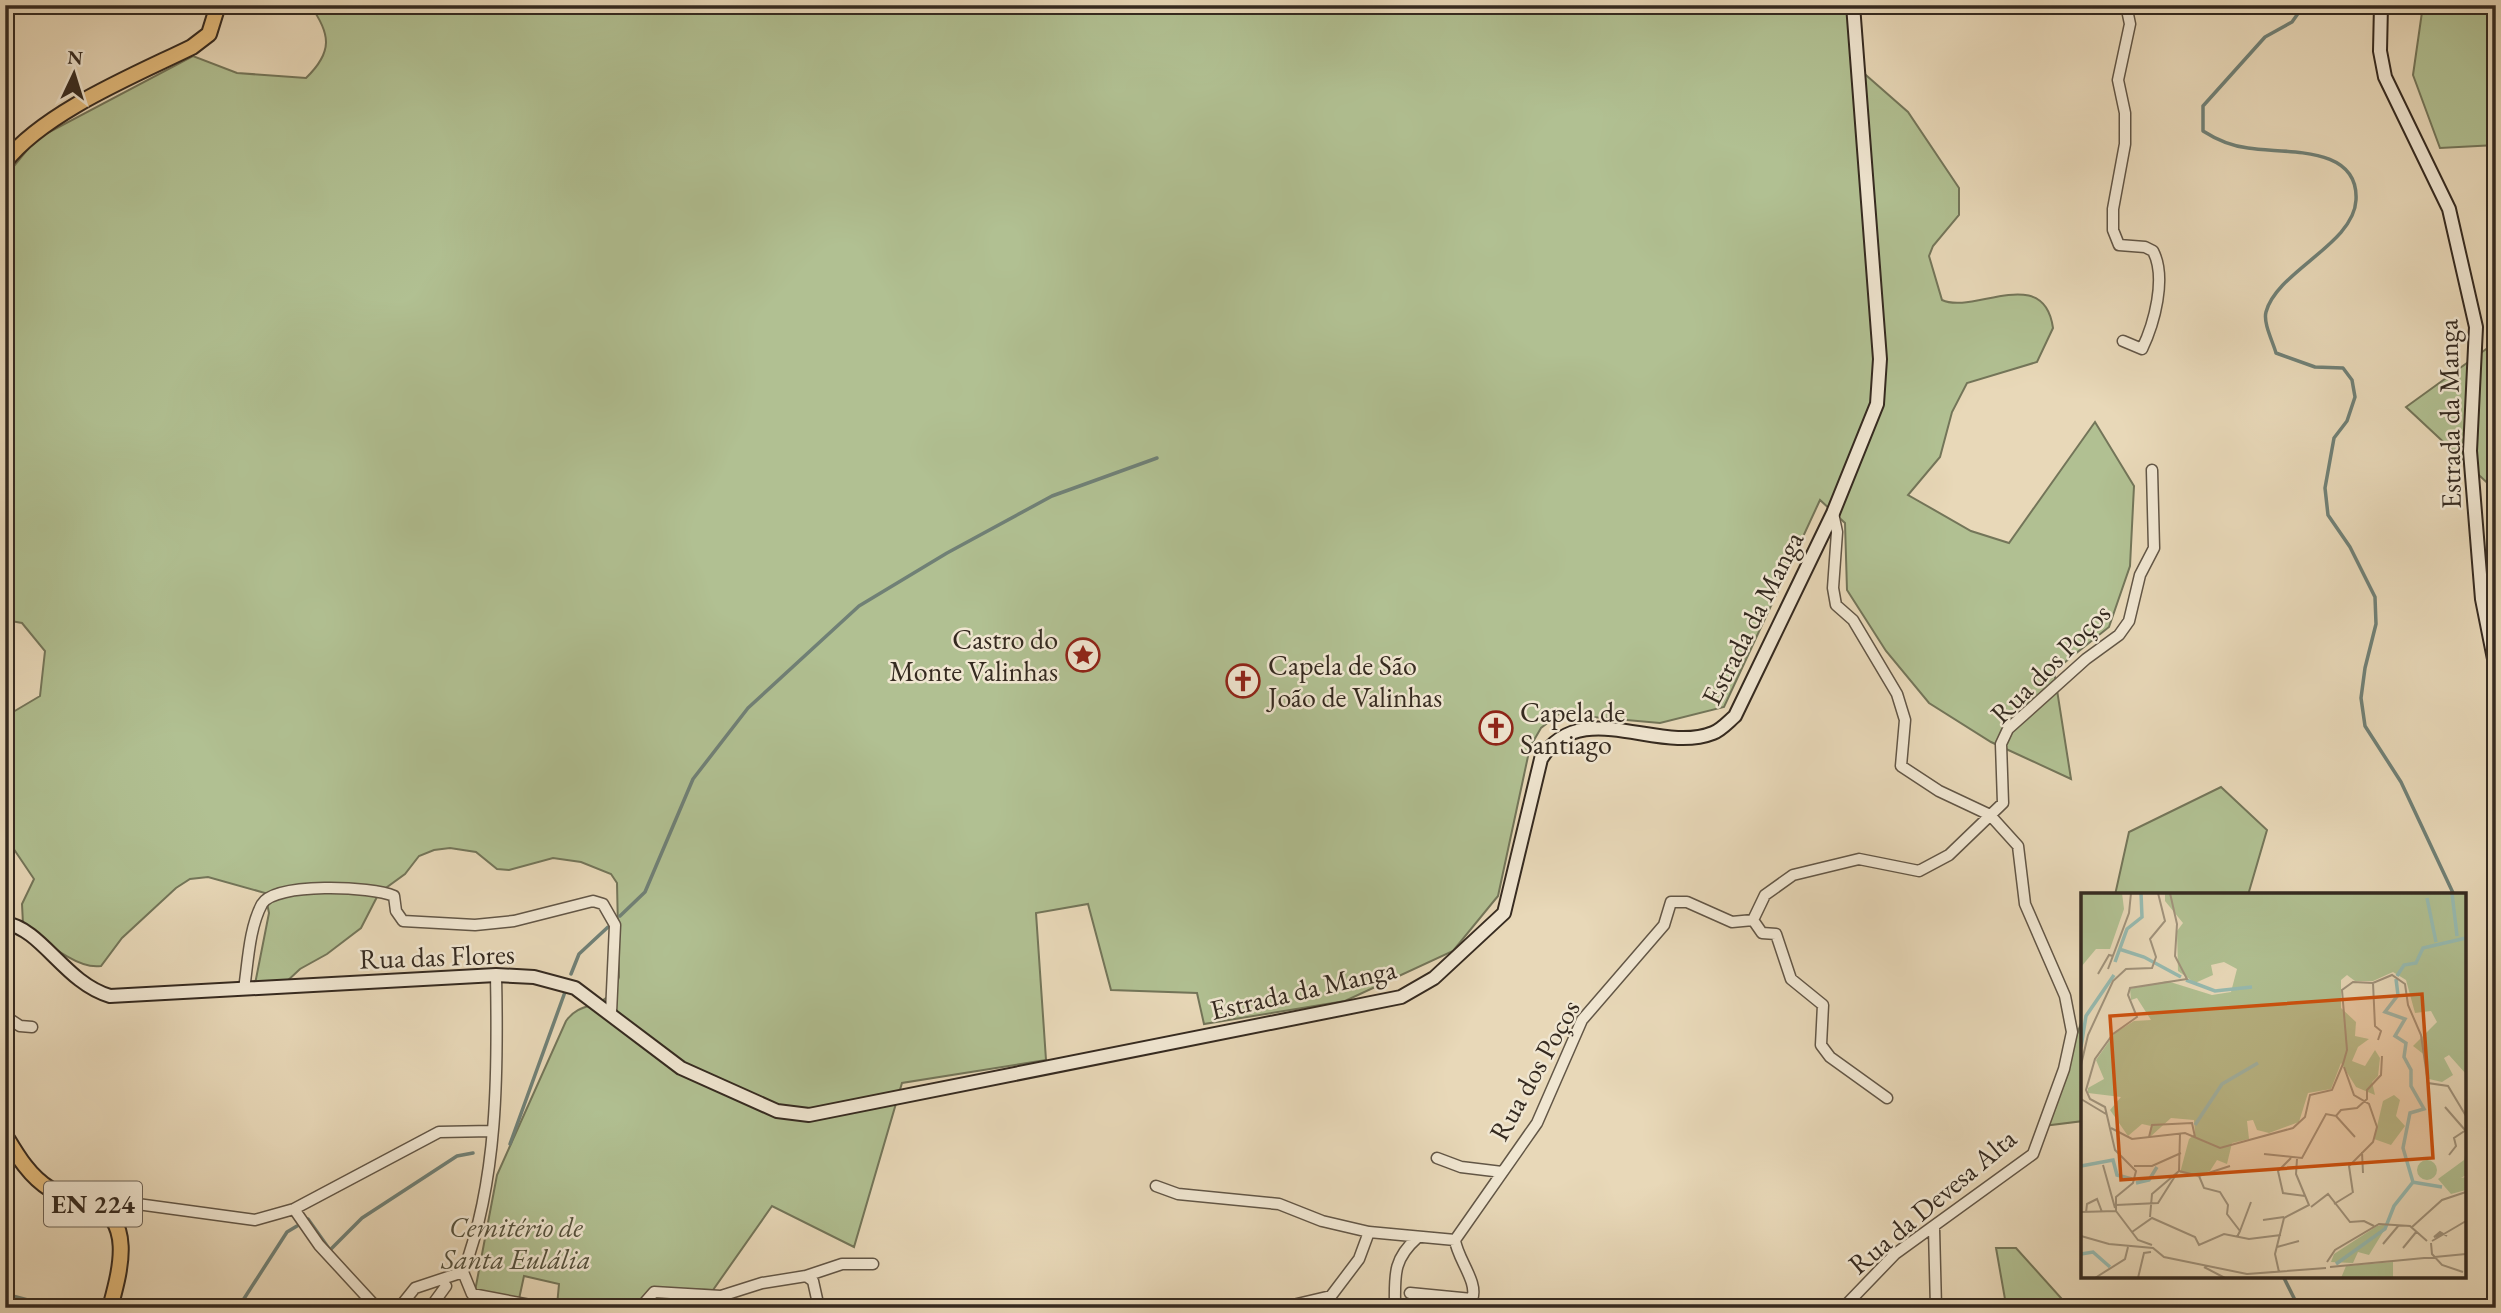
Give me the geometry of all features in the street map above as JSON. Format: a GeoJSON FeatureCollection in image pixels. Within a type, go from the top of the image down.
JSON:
{"type":"FeatureCollection","features":[{"type":"Feature","properties":{"kind":"main road"},"geometry":{"type":"LineString","coordinates":[[5,162],[18,146],[60,117],[192,47],[209,34],[218,5]]}},
{"type":"Feature","properties":{"kind":"main road","name":"EN 224"},"geometry":{"type":"LineString","coordinates":[[5,1135],[35,1178],[52,1190],[93,1203],[107,1212],[118,1228],[122,1247],[120,1270],[110,1308]]}},
{"type":"Feature","properties":{"kind":"street","name":"Estrada da Manga"},"geometry":{"type":"LineString","coordinates":[[941,1089],[1401,997],[1434,978],[1504,913],[1541,759],[1550,744],[1589,727],[1689,738],[1714,733],[1735,716],[1833,513],[1877,404],[1880,359],[1853,5]]}},
{"type":"Feature","properties":{"kind":"street"},"geometry":{"type":"LineString","coordinates":[[2123,341],[2142,349],[2157,316],[2159,271],[2153,251],[2145,247],[2119,246],[2113,230],[2113,209],[2124,159],[2125,113],[2118,80],[2130,24],[2126,5]]}},
{"type":"Feature","properties":{"kind":"street","name":"Estrada da Manga"},"geometry":{"type":"LineString","coordinates":[[2381,5],[2380,51],[2385,77],[2449,209],[2476,327],[2470,450],[2482,599],[2496,669]]}},
{"type":"Feature","properties":{"kind":"street","name":"Rua dos Poços"},"geometry":{"type":"LineString","coordinates":[[1455,1240],[1537,1123],[1582,1020],[1664,925],[1671,902],[1687,902],[1732,922],[1753,920],[1765,895],[1793,875],[1859,859],[1919,871],[1949,855],[2003,803],[2001,744],[2008,729],[2086,659],[2119,635],[2129,621],[2140,575],[2154,548],[2152,470]]}},
{"type":"Feature","properties":{"kind":"street","name":"Rua da Devesa Alta"},"geometry":{"type":"LineString","coordinates":[[1833,513],[1837,532],[1833,588],[1836,605],[1853,620],[1897,694],[1905,720],[1901,766],[1940,791],[1990,815],[2018,846],[2025,904],[2065,996],[2072,1032],[2064,1069],[2033,1154],[1895,1254],[1843,1308]]}},
{"type":"Feature","properties":{"kind":"street"},"geometry":{"type":"LineString","coordinates":[[244,989],[255,925],[262,904],[276,893],[332,888],[385,892],[394,896],[396,911],[403,921],[449,925],[514,921],[593,901],[603,904],[615,925],[611,1013]]}},
{"type":"Feature","properties":{"kind":"street"},"geometry":{"type":"LineString","coordinates":[[1753,920],[1762,933],[1776,934],[1791,979],[1823,1005],[1821,1045],[1830,1057],[1886,1098]]}},
{"type":"Feature","properties":{"kind":"street","name":"Rua das Flores"},"geometry":{"type":"LineString","coordinates":[[5,922],[27,933],[83,985],[110,996],[496,975],[534,977],[575,988],[681,1068],[777,1111],[810,1115],[941,1089]]}},
{"type":"Feature","properties":{"kind":"street"},"geometry":{"type":"LineString","coordinates":[[496,975],[492,1131],[479,1230],[463,1272],[472,1294],[546,1308]]}},
{"type":"Feature","properties":{"kind":"street"},"geometry":{"type":"LineString","coordinates":[[5,1016],[20,1026],[32,1027]]}},
{"type":"Feature","properties":{"kind":"street"},"geometry":{"type":"LineString","coordinates":[[107,1212],[131,1203],[255,1220],[294,1209],[439,1132],[492,1131]]}},
{"type":"Feature","properties":{"kind":"street"},"geometry":{"type":"LineString","coordinates":[[1437,1158],[1461,1167],[1502,1172]]}},
{"type":"Feature","properties":{"kind":"street"},"geometry":{"type":"LineString","coordinates":[[1156,1185],[1178,1194],[1279,1204],[1322,1221],[1369,1232],[1455,1240],[1456,1254],[1475,1290],[1472,1299],[1410,1293]]}},
{"type":"Feature","properties":{"kind":"street"},"geometry":{"type":"LineString","coordinates":[[294,1209],[319,1245],[377,1308]]}},
{"type":"Feature","properties":{"kind":"street"},"geometry":{"type":"LineString","coordinates":[[1934,1228],[1936,1308]]}},
{"type":"Feature","properties":{"kind":"street"},"geometry":{"type":"LineString","coordinates":[[1280,1308],[1331,1296],[1359,1259],[1369,1232]]}},
{"type":"Feature","properties":{"kind":"street"},"geometry":{"type":"LineString","coordinates":[[1395,1308],[1395,1274],[1401,1252],[1417,1238]]}},
{"type":"Feature","properties":{"kind":"street"},"geometry":{"type":"LineString","coordinates":[[640,1308],[654,1292],[721,1296],[762,1283],[806,1276],[842,1264],[873,1264]]}},
{"type":"Feature","properties":{"kind":"street"},"geometry":{"type":"LineString","coordinates":[[400,1308],[415,1288],[463,1272]]}},
{"type":"Feature","properties":{"kind":"street"},"geometry":{"type":"LineString","coordinates":[[806,1276],[813,1281],[819,1308]]}},
{"type":"Feature","properties":{"kind":"street"},"geometry":{"type":"LineString","coordinates":[[430,1308],[446,1286]]}},
{"type":"Feature","properties":{"kind":"green space","name":"Cemitério de Santa Eulália"},"geometry":{"type":"Polygon","coordinates":[[[310,5],[1848,5],[1859,69],[1908,112],[1959,188],[1959,215],[1933,246],[1929,256],[1942,300],[1971,302],[2006,295],[2036,298],[2047,309],[2053,328],[2037,362],[1967,383],[1952,412],[1940,457],[1908,495],[1971,531],[2009,543],[2095,422],[2134,486],[2130,566],[2109,627],[2054,671],[2071,779],[1991,742],[1929,703],[1886,651],[1847,590],[1845,523],[1820,500],[1724,707],[1660,723],[1559,714],[1541,728],[1530,747],[1498,896],[1453,951],[1345,1001],[1204,1024],[1197,993],[1111,990],[1088,904],[1036,913],[1046,1060],[902,1083],[854,1247],[772,1206],[713,1290],[654,1288],[636,1308],[557,1306],[559,1284],[524,1276],[519,1299],[475,1291],[497,1175],[566,1021],[580,1009],[609,996],[619,977],[617,883],[611,874],[581,862],[553,858],[509,870],[497,869],[476,852],[450,848],[434,850],[419,856],[405,874],[379,893],[361,928],[327,954],[300,969],[284,984],[255,984],[269,913],[265,893],[208,877],[190,879],[176,888],[122,938],[101,966],[91,966],[60,952],[23,924],[22,904],[34,879],[5,836],[5,709],[13,712],[40,696],[45,651],[22,623],[5,620],[5,177],[36,139],[193,56],[237,73],[306,78],[321,60],[326,43],[322,25],[310,5]]]}},
{"type":"Feature","properties":{"kind":"green space"},"geometry":{"type":"Polygon","coordinates":[[[2423,5],[2496,5],[2496,145],[2440,148],[2413,75],[2423,5]]]}},
{"type":"Feature","properties":{"kind":"green space"},"geometry":{"type":"Polygon","coordinates":[[[2496,342],[2496,491],[2406,407],[2496,342]]]}},
{"type":"Feature","properties":{"kind":"green space"},"geometry":{"type":"Polygon","coordinates":[[[2221,787],[2267,830],[2249,893],[2115,893],[2129,832],[2221,787]]]}},
{"type":"Feature","properties":{"kind":"green space"},"geometry":{"type":"Polygon","coordinates":[[[2081,1023],[2081,1121],[2043,1126],[2081,1023]]]}},
{"type":"Feature","properties":{"kind":"green space"},"geometry":{"type":"Polygon","coordinates":[[[1996,1248],[2016,1248],[2070,1308],[1999,1308],[2005,1299],[1996,1248]]]}},
{"type":"Feature","properties":{"kind":"waterway"},"geometry":{"type":"LineString","coordinates":[[2304,5],[2292,22],[2265,37],[2203,106],[2203,131],[2236,146],[2316,155],[2345,169],[2354,182],[2356,200],[2352,216],[2330,244],[2284,283],[2266,312],[2266,322],[2276,353],[2315,367],[2343,368],[2352,380],[2355,397],[2347,421],[2334,438],[2325,488],[2328,515],[2350,547],[2375,597],[2376,624],[2361,698],[2365,726],[2401,782],[2453,893]]}},
{"type":"Feature","properties":{"kind":"waterway"},"geometry":{"type":"LineString","coordinates":[[620,916],[645,892],[693,779],[748,708],[859,606],[947,553],[1052,496],[1157,458]]}},
{"type":"Feature","properties":{"kind":"waterway"},"geometry":{"type":"LineString","coordinates":[[571,974],[579,954],[608,927]]}},
{"type":"Feature","properties":{"kind":"waterway"},"geometry":{"type":"LineString","coordinates":[[510,1144],[565,992]]}},
{"type":"Feature","properties":{"kind":"waterway"},"geometry":{"type":"LineString","coordinates":[[308,1219],[330,1250],[362,1218],[457,1156],[473,1153]]}},
{"type":"Feature","properties":{"kind":"waterway"},"geometry":{"type":"LineString","coordinates":[[238,1308],[287,1232],[297,1226]]}},
{"type":"Feature","properties":{"kind":"waterway"},"geometry":{"type":"LineString","coordinates":[[2284,1278],[2299,1308]]}},
{"type":"Feature","properties":{"kind":"waterway"},"geometry":{"type":"LineString","coordinates":[[5,1294],[58,1308]]}},
{"type":"Feature","properties":{"kind":"place","name":"Castro do Monte Valinhas"},"geometry":{"type":"Point","coordinates":[1083,655]}},
{"type":"Feature","properties":{"kind":"place","name":"Capela de São João de Valinhas"},"geometry":{"type":"Point","coordinates":[1243,681]}},
{"type":"Feature","properties":{"kind":"place","name":"Capela de Santiago"},"geometry":{"type":"Point","coordinates":[1496,728]}}]}
